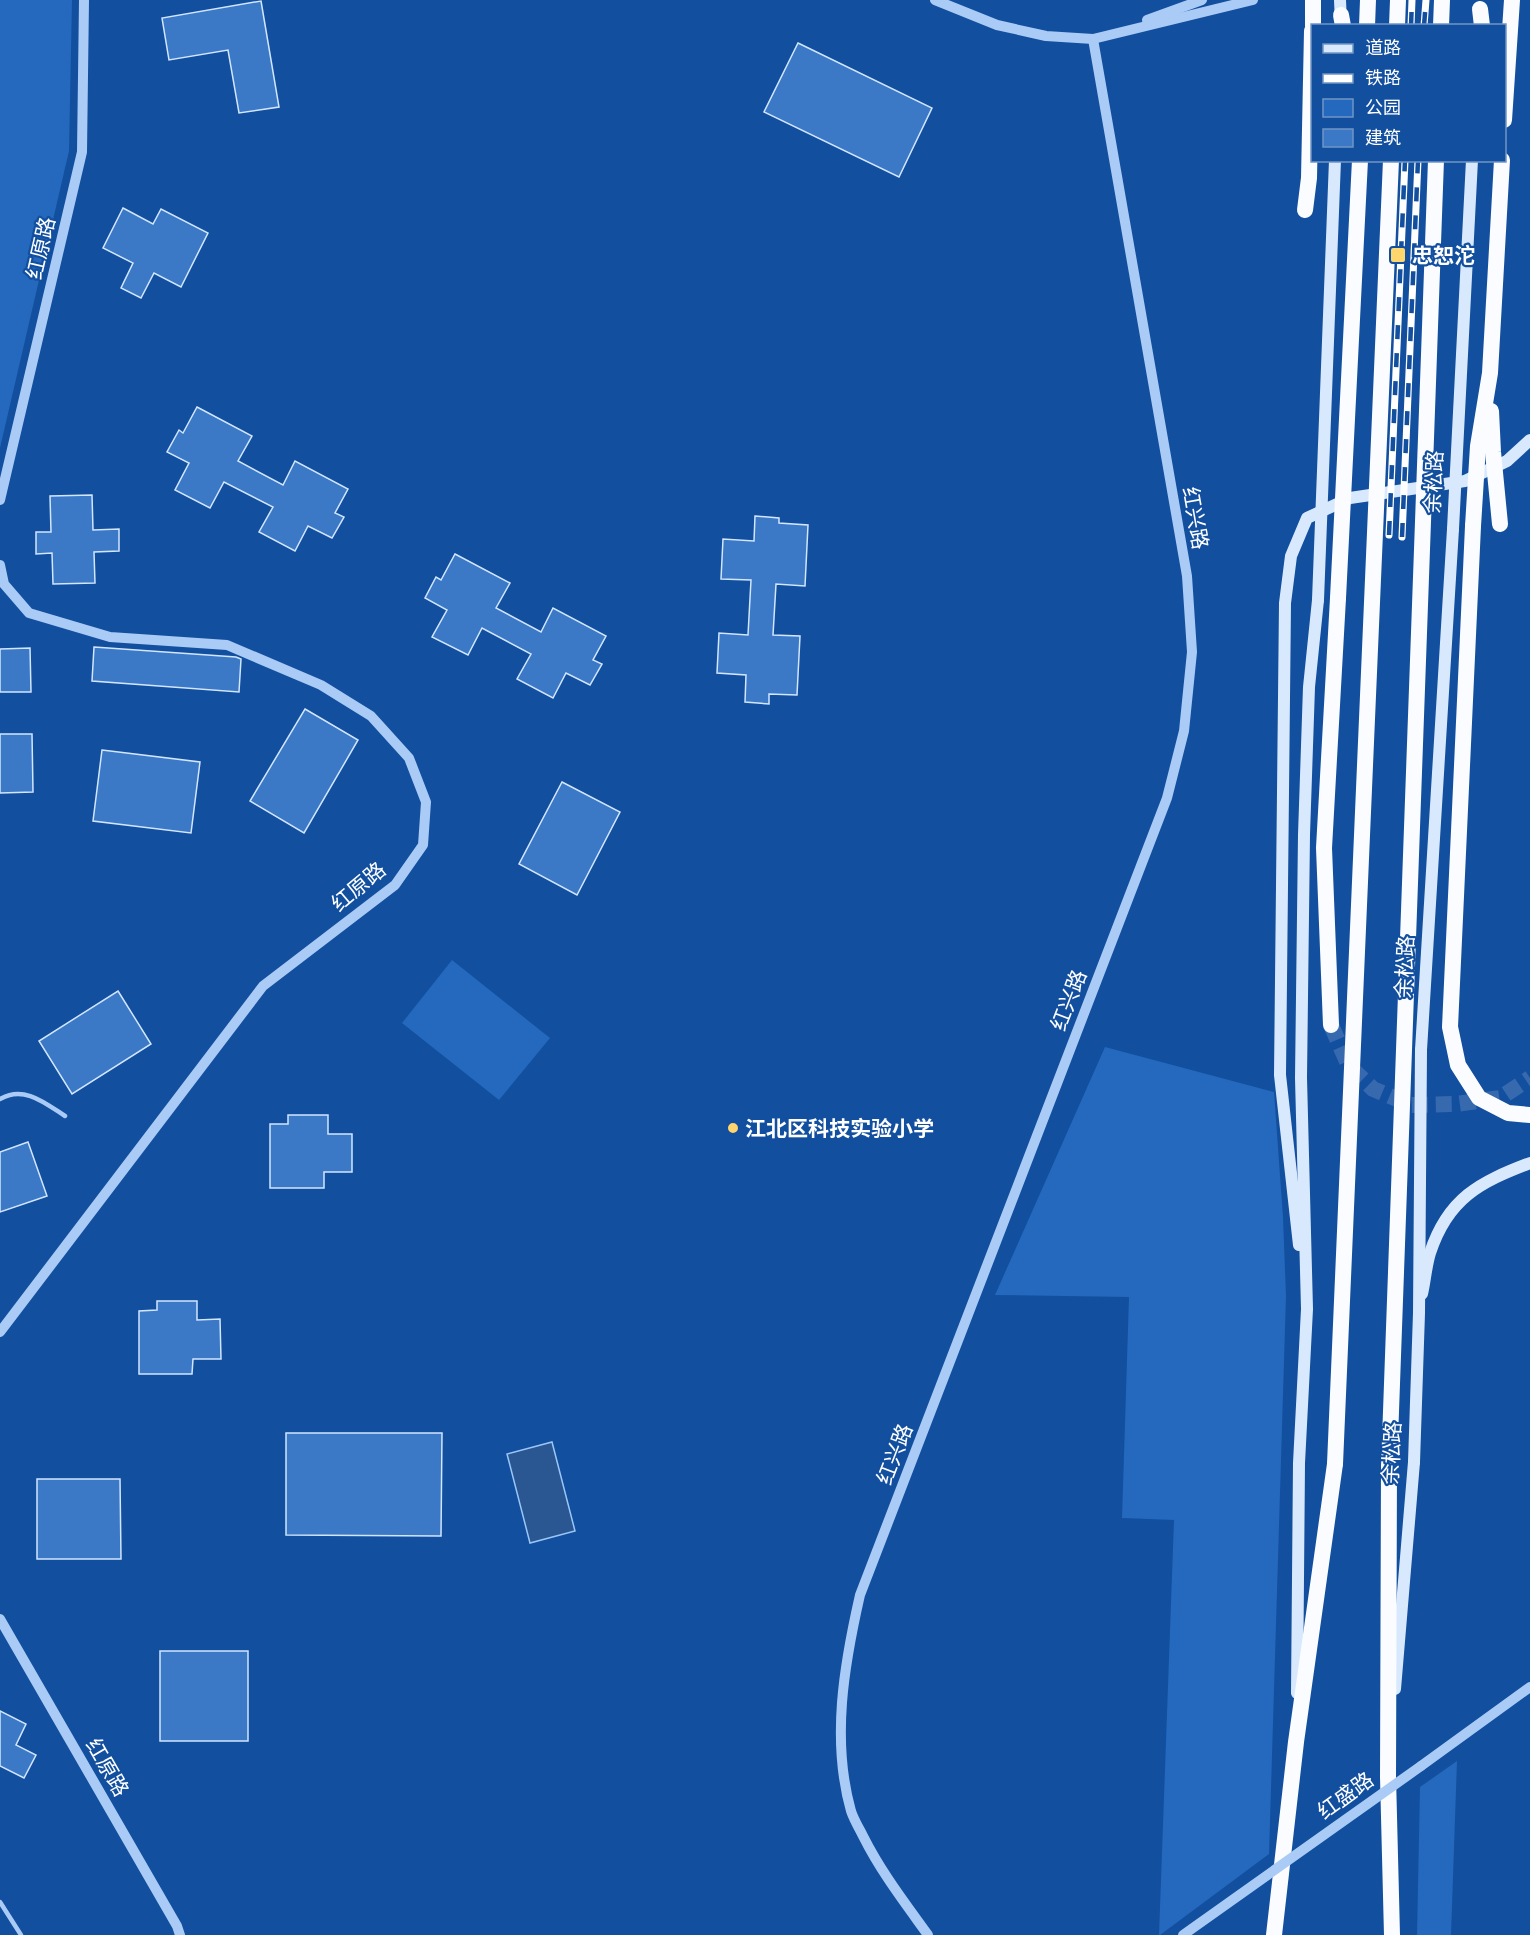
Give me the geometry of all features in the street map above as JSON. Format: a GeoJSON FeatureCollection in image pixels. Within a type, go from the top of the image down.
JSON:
{"type":"FeatureCollection","features":[{"type":"Feature","properties":{"kind":"highway"},"geometry":{"type":"LineString","coordinates":[[1313,0],[1313,24]]}},
{"type":"Feature","properties":{"kind":"highway"},"geometry":{"type":"LineString","coordinates":[[1367,24],[1368,0]]}},
{"type":"Feature","properties":{"kind":"highway"},"geometry":{"type":"LineString","coordinates":[[1397,24],[1398,0]]}},
{"type":"Feature","properties":{"kind":"highway"},"geometry":{"type":"LineString","coordinates":[[1441,24],[1442,0]]}},
{"type":"Feature","properties":{"kind":"highway"},"geometry":{"type":"LineString","coordinates":[[1506,90],[1512,0]]}},
{"type":"Feature","properties":{"kind":"highway"},"geometry":{"type":"LineString","coordinates":[[1305,210],[1309,178],[1311,80]]}},
{"type":"Feature","properties":{"kind":"highway"},"geometry":{"type":"LineString","coordinates":[[1330,1025],[1324,848],[1360,162]]}},
{"type":"Feature","properties":{"kind":"highway"},"geometry":{"type":"LineString","coordinates":[[1274,1935],[1296,1742],[1335,1464],[1391,162]]}},
{"type":"Feature","properties":{"kind":"highway","name":"余松路"},"geometry":{"type":"LineString","coordinates":[[1392,1935],[1388,1777],[1389,1467],[1436,162]]}},
{"type":"Feature","properties":{"kind":"highway"},"geometry":{"type":"LineString","coordinates":[[1495,162],[1497,242]]}},
{"type":"Feature","properties":{"kind":"highway"},"geometry":{"type":"LineString","coordinates":[[1500,524],[1492,452],[1490,372],[1502,162]]}},
{"type":"Feature","properties":{"kind":"highway"},"geometry":{"type":"LineString","coordinates":[[1490,372],[1478,446],[1473,526],[1450,1027],[1458,1065],[1479,1098],[1508,1113],[1530,1115]]}},
{"type":"Feature","properties":{"kind":"main road"},"geometry":{"type":"LineString","coordinates":[[1309,178],[1313,162]]}},
{"type":"Feature","properties":{"kind":"main road"},"geometry":{"type":"LineString","coordinates":[[1296,1742],[1299,1463],[1307,1309],[1301,1078],[1304,835],[1309,687],[1318,600],[1335,162]]}},
{"type":"Feature","properties":{"kind":"main road","name":"余松路"},"geometry":{"type":"LineString","coordinates":[[1388,1777],[1414,1462],[1419,1313],[1421,1050],[1453,529],[1472,162]]}},
{"type":"Feature","properties":{"kind":"main road"},"geometry":{"type":"LineString","coordinates":[[1307,1309],[1280,1075],[1285,603],[1291,556],[1307,518],[1350,498],[1465,481],[1507,461],[1530,440]]}},
{"type":"Feature","properties":{"kind":"main road"},"geometry":{"type":"LineString","coordinates":[[1419,1313],[1430,1254],[1449,1213],[1480,1184],[1530,1163]]}},
{"type":"Feature","properties":{"kind":"street","name":"红原路"},"geometry":{"type":"LineString","coordinates":[[0,500],[82,152],[84,0]]}},
{"type":"Feature","properties":{"kind":"street"},"geometry":{"type":"LineString","coordinates":[[935,0],[997,25],[1046,36],[1093,39],[1253,0]]}},
{"type":"Feature","properties":{"kind":"street"},"geometry":{"type":"LineString","coordinates":[[1093,39],[1202,0]]}},
{"type":"Feature","properties":{"kind":"street","name":"红兴路"},"geometry":{"type":"LineString","coordinates":[[928,1935],[876,1863],[852,1813],[843,1762],[842,1706],[849,1647],[860,1595],[1167,798],[1184,731],[1192,652],[1187,576],[1093,39]]}},
{"type":"Feature","properties":{"kind":"street","name":"红原路"},"geometry":{"type":"LineString","coordinates":[[0,565],[4,584],[28,613],[110,637],[227,645],[321,684],[371,716],[409,758],[426,802],[423,845],[394,885],[263,986],[0,1332]]}},
{"type":"Feature","properties":{"kind":"street","name":"红原路"},"geometry":{"type":"LineString","coordinates":[[0,1619],[177,1926],[180,1935]]}},
{"type":"Feature","properties":{"kind":"street","name":"红盛路"},"geometry":{"type":"LineString","coordinates":[[1183,1935],[1530,1687]]}},
{"type":"Feature","properties":{"kind":"lane"},"geometry":{"type":"LineString","coordinates":[[0,1099],[10,1094],[33,1096],[65,1116]]}},
{"type":"Feature","properties":{"kind":"lane"},"geometry":{"type":"LineString","coordinates":[[0,1902],[21,1935]]}},
{"type":"Feature","properties":{"kind":"green space"},"geometry":{"type":"Polygon","coordinates":[[[0,0],[72,0],[69,151],[0,448],[0,0]]]}},
{"type":"Feature","properties":{"kind":"green space"},"geometry":{"type":"Polygon","coordinates":[[[452,960],[550,1038],[499,1100],[402,1023],[452,960]]]}},
{"type":"Feature","properties":{"kind":"green space"},"geometry":{"type":"Polygon","coordinates":[[[1105,1047],[1274,1092],[1283,1217],[1286,1296],[1269,1854],[1160,1935],[1174,1520],[1122,1518],[1129,1297],[995,1295],[1105,1047]]]}},
{"type":"Feature","properties":{"kind":"green space"},"geometry":{"type":"Polygon","coordinates":[[[1457,1761],[1451,1935],[1417,1935],[1420,1787],[1457,1761]]]}},
{"type":"Feature","properties":{"kind":"shaded area"},"geometry":{"type":"Polygon","coordinates":[[[552,1442],[575,1531],[530,1543],[507,1454],[552,1442]]]}},
{"type":"Feature","properties":{"kind":"building"},"geometry":{"type":"Polygon","coordinates":[[[261,1],[279,107],[239,113],[228,50],[169,60],[162,18],[261,1]]]}},
{"type":"Feature","properties":{"kind":"building"},"geometry":{"type":"Polygon","coordinates":[[[798,43],[932,108],[899,177],[764,112],[798,43]]]}},
{"type":"Feature","properties":{"kind":"building"},"geometry":{"type":"Polygon","coordinates":[[[123,208],[153,224],[161,209],[208,233],[181,287],[154,273],[141,298],[121,288],[133,263],[103,248],[123,208]]]}},
{"type":"Feature","properties":{"kind":"building"},"geometry":{"type":"Polygon","coordinates":[[[197,407],[252,436],[238,461],[283,485],[295,461],[348,489],[335,513],[344,517],[332,538],[308,526],[295,551],[259,532],[273,507],[224,482],[210,508],[175,490],[189,463],[167,452],[179,430],[183,433],[197,407]]]}},
{"type":"Feature","properties":{"kind":"building"},"geometry":{"type":"Polygon","coordinates":[[[92,495],[93,530],[119,529],[119,551],[94,552],[95,583],[53,584],[52,553],[36,554],[36,532],[51,532],[50,496],[92,495]]]}},
{"type":"Feature","properties":{"kind":"building"},"geometry":{"type":"Polygon","coordinates":[[[755,516],[779,518],[779,523],[808,525],[805,586],[776,584],[773,635],[800,636],[797,695],[769,694],[769,704],[745,702],[746,675],[717,673],[719,633],[748,635],[751,580],[721,579],[723,539],[754,541],[755,516]]]}},
{"type":"Feature","properties":{"kind":"building"},"geometry":{"type":"Polygon","coordinates":[[[455,554],[510,583],[496,608],[541,632],[553,608],[606,636],[593,660],[602,664],[590,685],[566,673],[553,698],[517,679],[531,654],[482,628],[468,655],[432,637],[447,610],[425,598],[436,577],[441,580],[455,554]]]}},
{"type":"Feature","properties":{"kind":"building"},"geometry":{"type":"Polygon","coordinates":[[[94,647],[236,657],[241,659],[239,692],[92,681],[94,647]]]}},
{"type":"Feature","properties":{"kind":"building"},"geometry":{"type":"Polygon","coordinates":[[[30,648],[31,692],[0,692],[0,649],[30,648]]]}},
{"type":"Feature","properties":{"kind":"building"},"geometry":{"type":"Polygon","coordinates":[[[305,709],[358,740],[304,833],[250,801],[305,709]]]}},
{"type":"Feature","properties":{"kind":"building"},"geometry":{"type":"Polygon","coordinates":[[[0,734],[32,734],[33,792],[0,793],[0,734]]]}},
{"type":"Feature","properties":{"kind":"building"},"geometry":{"type":"Polygon","coordinates":[[[102,750],[200,762],[191,833],[93,821],[102,750]]]}},
{"type":"Feature","properties":{"kind":"building"},"geometry":{"type":"Polygon","coordinates":[[[562,782],[620,812],[577,895],[519,864],[562,782]]]}},
{"type":"Feature","properties":{"kind":"building"},"geometry":{"type":"Polygon","coordinates":[[[118,991],[151,1044],[72,1094],[39,1041],[118,991]]]}},
{"type":"Feature","properties":{"kind":"building"},"geometry":{"type":"Polygon","coordinates":[[[288,1115],[328,1115],[328,1134],[352,1134],[352,1172],[324,1172],[324,1188],[270,1188],[270,1124],[288,1124],[288,1115]]]}},
{"type":"Feature","properties":{"kind":"building"},"geometry":{"type":"Polygon","coordinates":[[[28,1142],[47,1196],[0,1212],[0,1152],[28,1142]]]}},
{"type":"Feature","properties":{"kind":"building"},"geometry":{"type":"Polygon","coordinates":[[[157,1301],[197,1301],[197,1320],[220,1319],[221,1359],[193,1359],[192,1374],[139,1374],[139,1311],[157,1310],[157,1301]]]}},
{"type":"Feature","properties":{"kind":"building"},"geometry":{"type":"Polygon","coordinates":[[[286,1433],[442,1433],[441,1536],[286,1535],[286,1433]]]}},
{"type":"Feature","properties":{"kind":"building"},"geometry":{"type":"Polygon","coordinates":[[[37,1479],[120,1479],[121,1559],[37,1559],[37,1479]]]}},
{"type":"Feature","properties":{"kind":"building"},"geometry":{"type":"Polygon","coordinates":[[[160,1651],[248,1651],[248,1741],[160,1741],[160,1651]]]}},
{"type":"Feature","properties":{"kind":"building"},"geometry":{"type":"Polygon","coordinates":[[[0,1711],[26,1724],[16,1745],[36,1755],[24,1778],[0,1766],[0,1711]]]}},
{"type":"Feature","properties":{"kind":"tunnel"},"geometry":{"type":"LineString","coordinates":[[1331,1025],[1349,1066],[1373,1089],[1411,1105],[1456,1104],[1500,1098],[1530,1078]]}},
{"type":"Feature","properties":{"kind":"railway"},"geometry":{"type":"LineString","coordinates":[[1411,24],[1412,0]]}},
{"type":"Feature","properties":{"kind":"railway"},"geometry":{"type":"LineString","coordinates":[[1424,24],[1426,0]]}},
{"type":"Feature","properties":{"kind":"railway"},"geometry":{"type":"LineString","coordinates":[[1389,535],[1405,162]]}},
{"type":"Feature","properties":{"kind":"railway"},"geometry":{"type":"LineString","coordinates":[[1402,537],[1418,162]]}},
{"type":"Feature","properties":{"kind":"place","name":"忠恕沱"},"geometry":{"type":"Point","coordinates":[1398,255]}},
{"type":"Feature","properties":{"kind":"place","name":"江北区科技实验小学"},"geometry":{"type":"Point","coordinates":[733,1128]}}]}
